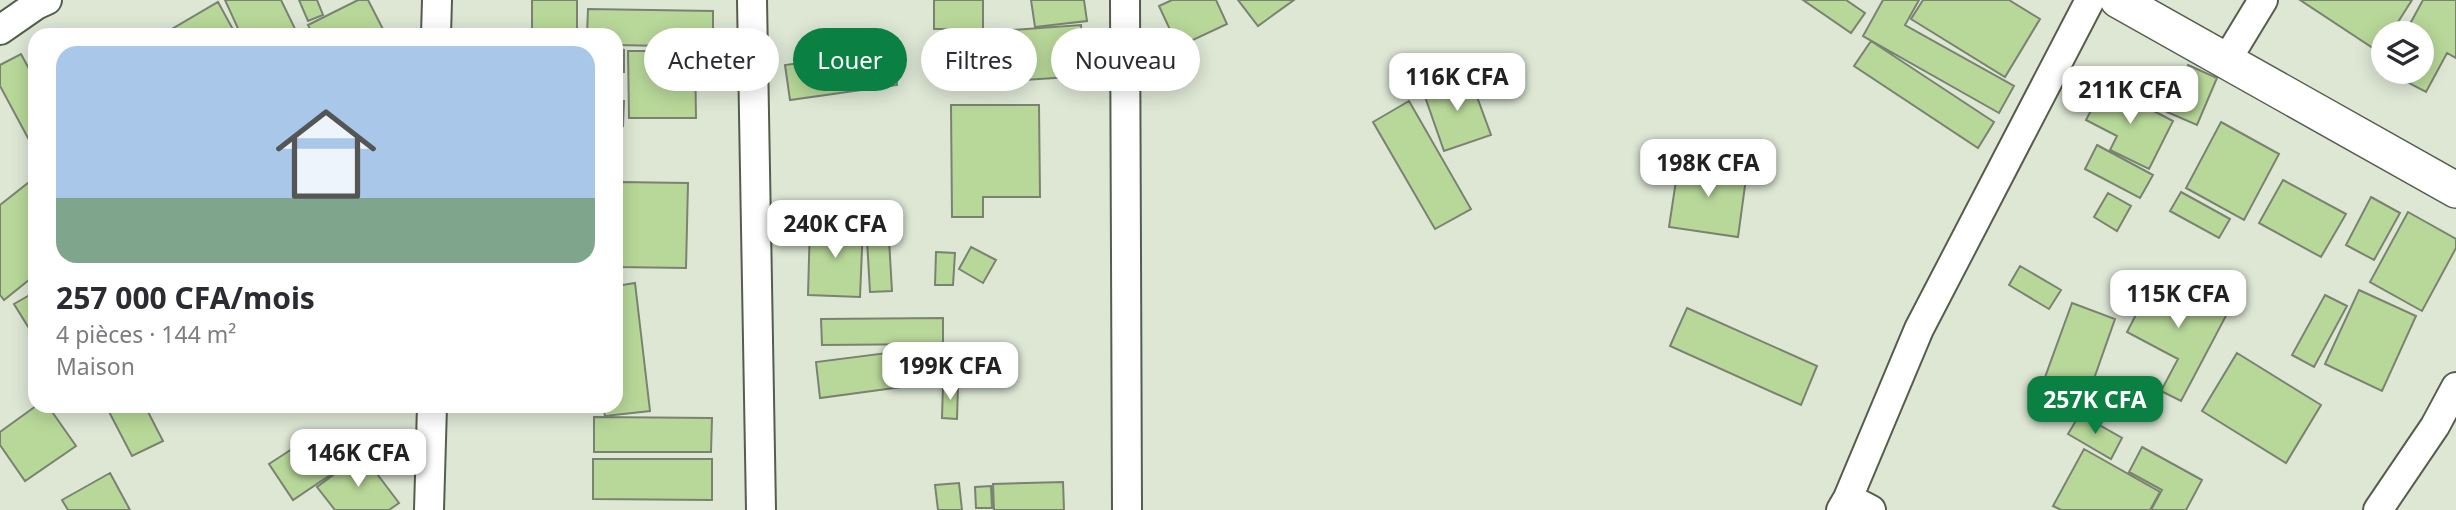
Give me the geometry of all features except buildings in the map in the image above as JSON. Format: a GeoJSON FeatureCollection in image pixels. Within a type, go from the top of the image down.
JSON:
{"type":"FeatureCollection","features":[{"type":"Feature","properties":{"kind":"street"},"geometry":{"type":"LineString","coordinates":[[0,30],[47,0]]}},
{"type":"Feature","properties":{"kind":"street"},"geometry":{"type":"LineString","coordinates":[[436,28],[437,0]]}},
{"type":"Feature","properties":{"kind":"street"},"geometry":{"type":"LineString","coordinates":[[752,0],[761,510]]}},
{"type":"Feature","properties":{"kind":"street"},"geometry":{"type":"LineString","coordinates":[[1125,0],[1127,510]]}},
{"type":"Feature","properties":{"kind":"street"},"geometry":{"type":"LineString","coordinates":[[1853,506],[1919,329],[2090,0]]}},
{"type":"Feature","properties":{"kind":"street"},"geometry":{"type":"LineString","coordinates":[[2118,0],[2456,190]]}},
{"type":"Feature","properties":{"kind":"street"},"geometry":{"type":"LineString","coordinates":[[2226,61],[2263,0]]}},
{"type":"Feature","properties":{"kind":"street"},"geometry":{"type":"LineString","coordinates":[[2378,510],[2435,426],[2456,387]]}},
{"type":"Feature","properties":{"kind":"street"},"geometry":{"type":"LineString","coordinates":[[429,510],[432,413]]}}]}
